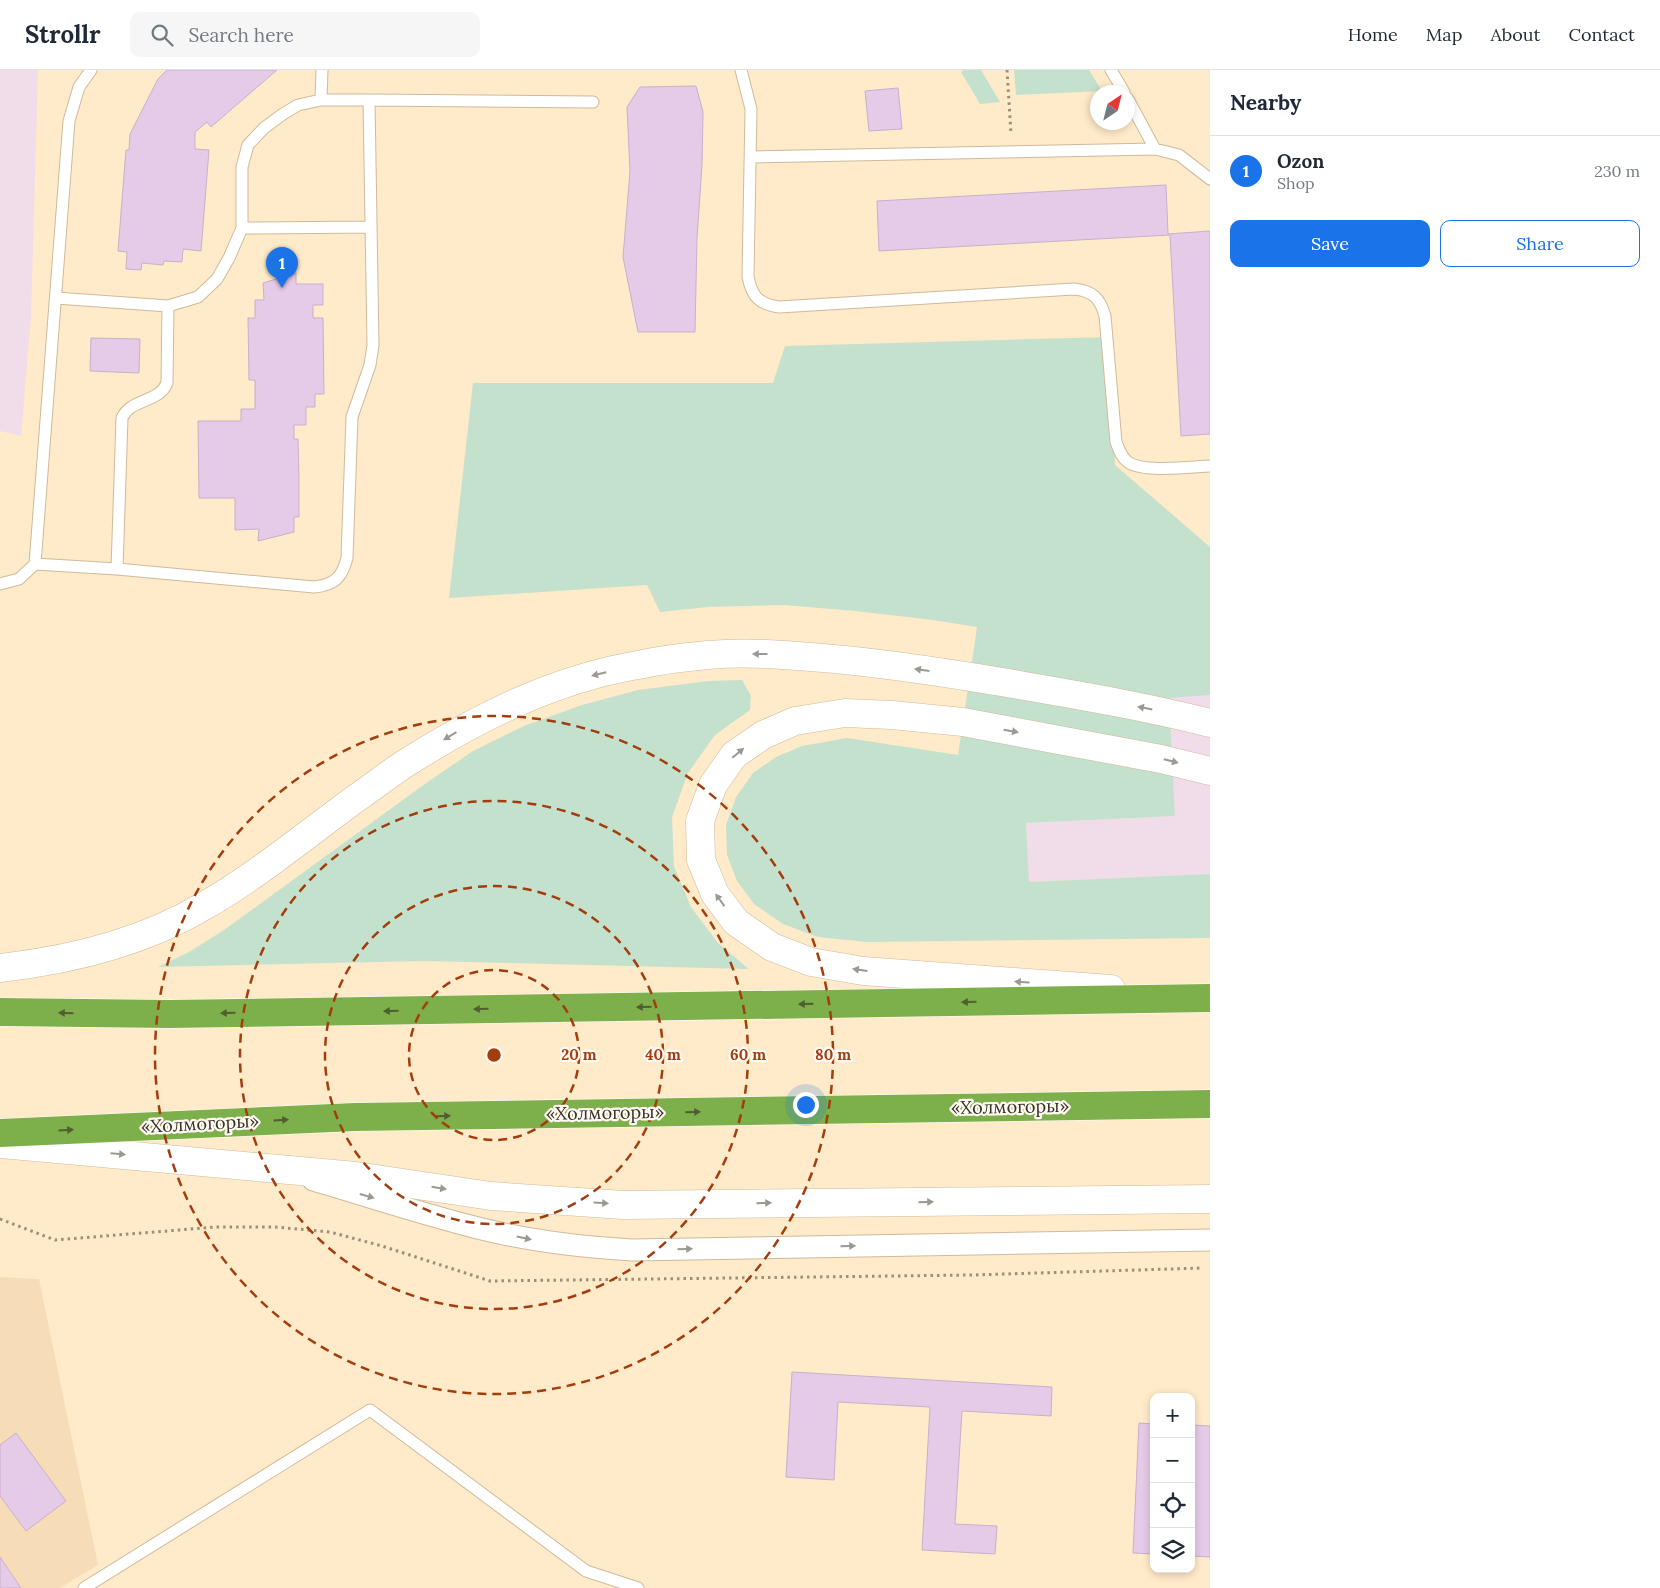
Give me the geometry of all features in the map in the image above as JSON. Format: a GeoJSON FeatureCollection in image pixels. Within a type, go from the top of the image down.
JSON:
{"type":"FeatureCollection","features":[{"type":"Feature","properties":{"kind":"highway"},"geometry":{"type":"LineString","coordinates":[[0,1012],[168,1014],[1210,997]]}},
{"type":"Feature","properties":{"kind":"highway","name":"«Холмогоры»"},"geometry":{"type":"LineString","coordinates":[[0,1133],[365,1117],[1210,1104]]}},
{"type":"Feature","properties":{"kind":"main road"},"geometry":{"type":"LineString","coordinates":[[0,968],[70,958],[156,931],[202,907],[240,884],[402,765],[468,725],[519,701],[577,679],[645,664],[710,654],[802,656],[970,676],[1171,713],[1210,723]]}},
{"type":"Feature","properties":{"kind":"main road"},"geometry":{"type":"LineString","coordinates":[[1210,771],[1161,759],[963,722],[892,715],[845,713],[795,721],[763,735],[734,755],[713,785],[700,821],[702,860],[715,894],[736,922],[772,947],[811,962],[863,971],[1210,997]]}},
{"type":"Feature","properties":{"kind":"main road"},"geometry":{"type":"LineString","coordinates":[[0,1144],[356,1176],[491,1196],[623,1205],[1210,1199]]}},
{"type":"Feature","properties":{"kind":"street"},"geometry":{"type":"LineString","coordinates":[[270,1168],[478,1228],[533,1240],[584,1247],[632,1250],[1210,1240]]}},
{"type":"Feature","properties":{"kind":"lane"},"geometry":{"type":"LineString","coordinates":[[0,584],[20,579],[35,564],[70,120],[80,87],[91,70]]}},
{"type":"Feature","properties":{"kind":"lane"},"geometry":{"type":"LineString","coordinates":[[321,100],[322,70]]}},
{"type":"Feature","properties":{"kind":"lane"},"geometry":{"type":"LineString","coordinates":[[741,70],[751,109],[748,277],[750,289],[757,298],[767,305],[779,307],[1074,289],[1086,290],[1095,296],[1102,305],[1106,316],[1116,442],[1126,461],[1136,467],[1147,468],[1210,466]]}},
{"type":"Feature","properties":{"kind":"lane"},"geometry":{"type":"LineString","coordinates":[[1111,70],[1120,85]]}},
{"type":"Feature","properties":{"kind":"lane"},"geometry":{"type":"LineString","coordinates":[[56,298],[168,306],[198,297],[217,279],[229,258],[242,228],[242,167],[248,145],[264,128],[298,105],[321,100],[593,102]]}},
{"type":"Feature","properties":{"kind":"lane"},"geometry":{"type":"LineString","coordinates":[[35,564],[117,569],[314,587],[326,585],[337,579],[344,570],[347,558],[352,417],[370,365],[373,344],[369,100]]}},
{"type":"Feature","properties":{"kind":"lane"},"geometry":{"type":"LineString","coordinates":[[1135,112],[1155,149]]}},
{"type":"Feature","properties":{"kind":"lane"},"geometry":{"type":"LineString","coordinates":[[751,157],[1155,149],[1179,155],[1210,179]]}},
{"type":"Feature","properties":{"kind":"lane"},"geometry":{"type":"LineString","coordinates":[[242,228],[371,227]]}},
{"type":"Feature","properties":{"kind":"lane"},"geometry":{"type":"LineString","coordinates":[[117,569],[122,418],[125,412],[132,406],[159,394],[165,388],[167,383],[168,306]]}},
{"type":"Feature","properties":{"kind":"lane"},"geometry":{"type":"LineString","coordinates":[[84,1588],[370,1410],[586,1572],[638,1588]]}},
{"type":"Feature","properties":{"kind":"path"},"geometry":{"type":"LineString","coordinates":[[1007,70],[1012,152]]}},
{"type":"Feature","properties":{"kind":"shaded area"},"geometry":{"type":"Polygon","coordinates":[[[0,70],[38,70],[31,316],[21,436],[0,431],[0,70]]]}},
{"type":"Feature","properties":{"kind":"shaded area"},"geometry":{"type":"Polygon","coordinates":[[[1210,695],[1210,874],[1029,882],[1026,823],[1175,816],[1169,697],[1210,695]]]}},
{"type":"Feature","properties":{"kind":"shaded area"},"geometry":{"type":"Polygon","coordinates":[[[0,1277],[39,1279],[98,1565],[60,1588],[0,1588],[0,1277]]]}},
{"type":"Feature","properties":{"kind":"green space"},"geometry":{"type":"Polygon","coordinates":[[[964,70],[981,70],[1000,102],[980,104],[961,72],[964,70]]]}},
{"type":"Feature","properties":{"kind":"green space"},"geometry":{"type":"Polygon","coordinates":[[[1014,70],[1089,70],[1098,85],[1090,85],[1090,92],[1016,95],[1014,70]]]}},
{"type":"Feature","properties":{"kind":"green space"},"geometry":{"type":"Polygon","coordinates":[[[1111,337],[1115,465],[1210,547],[1210,695],[1169,698],[1175,816],[1026,823],[1029,882],[1210,874],[1210,938],[867,942],[818,937],[783,924],[754,904],[737,881],[727,855],[726,825],[736,797],[753,773],[776,757],[802,746],[847,738],[958,755],[977,627],[855,611],[784,605],[708,607],[660,612],[647,585],[449,598],[473,383],[773,383],[785,346],[1111,337]]]}},
{"type":"Feature","properties":{"kind":"green space"},"geometry":{"type":"Polygon","coordinates":[[[742,680],[751,696],[750,710],[715,735],[688,773],[672,817],[674,866],[691,907],[718,943],[749,969],[424,961],[158,967],[189,952],[224,930],[473,751],[524,726],[582,705],[638,690],[709,681],[742,680]]]}},
{"type":"Feature","properties":{"kind":"building"},"geometry":{"type":"Polygon","coordinates":[[[167,70],[277,70],[211,127],[207,122],[195,132],[195,149],[209,150],[201,251],[183,249],[182,262],[164,261],[163,265],[142,263],[141,270],[126,269],[127,252],[118,251],[126,150],[129,150],[130,134],[158,79],[167,70]]]}},
{"type":"Feature","properties":{"kind":"building"},"geometry":{"type":"Polygon","coordinates":[[[696,86],[703,112],[695,332],[638,332],[623,257],[630,171],[627,107],[640,87],[696,86]]]}},
{"type":"Feature","properties":{"kind":"building"},"geometry":{"type":"Polygon","coordinates":[[[898,88],[902,129],[869,131],[865,91],[898,88]]]}},
{"type":"Feature","properties":{"kind":"building"},"geometry":{"type":"Polygon","coordinates":[[[1166,185],[1168,234],[1210,231],[1210,434],[1181,436],[1170,235],[879,251],[877,201],[1166,185]]]}},
{"type":"Feature","properties":{"kind":"building"},"geometry":{"type":"Polygon","coordinates":[[[296,273],[296,284],[323,284],[323,305],[313,305],[313,318],[323,318],[324,394],[315,394],[315,407],[306,407],[306,425],[294,425],[294,439],[298,439],[299,517],[294,517],[294,532],[258,541],[259,529],[235,530],[235,498],[199,498],[198,421],[241,421],[241,409],[255,409],[255,380],[249,380],[248,318],[255,318],[255,300],[264,300],[263,283],[296,273]]]}},
{"type":"Feature","properties":{"kind":"building"},"geometry":{"type":"Polygon","coordinates":[[[91,338],[140,339],[139,373],[90,371],[91,338]]]}},
{"type":"Feature","properties":{"kind":"building"},"geometry":{"type":"Polygon","coordinates":[[[792,1372],[1052,1387],[1051,1416],[962,1411],[955,1524],[997,1526],[995,1554],[922,1550],[930,1407],[838,1402],[834,1480],[786,1477],[792,1372]]]}},
{"type":"Feature","properties":{"kind":"building"},"geometry":{"type":"Polygon","coordinates":[[[1139,1423],[1150,1424],[1150,1554],[1133,1553],[1139,1423]]]}},
{"type":"Feature","properties":{"kind":"building"},"geometry":{"type":"Polygon","coordinates":[[[1195,1425],[1210,1426],[1210,1557],[1195,1556],[1195,1425]]]}},
{"type":"Feature","properties":{"kind":"building"},"geometry":{"type":"Polygon","coordinates":[[[16,1433],[66,1501],[26,1531],[0,1496],[0,1445],[16,1433]]]}},
{"type":"Feature","properties":{"kind":"building"},"geometry":{"type":"Polygon","coordinates":[[[0,1557],[21,1588],[0,1588],[0,1557]]]}},
{"type":"Feature","properties":{"kind":"place","name":"Ozon"},"geometry":{"type":"Point","coordinates":[282,288]}}]}
